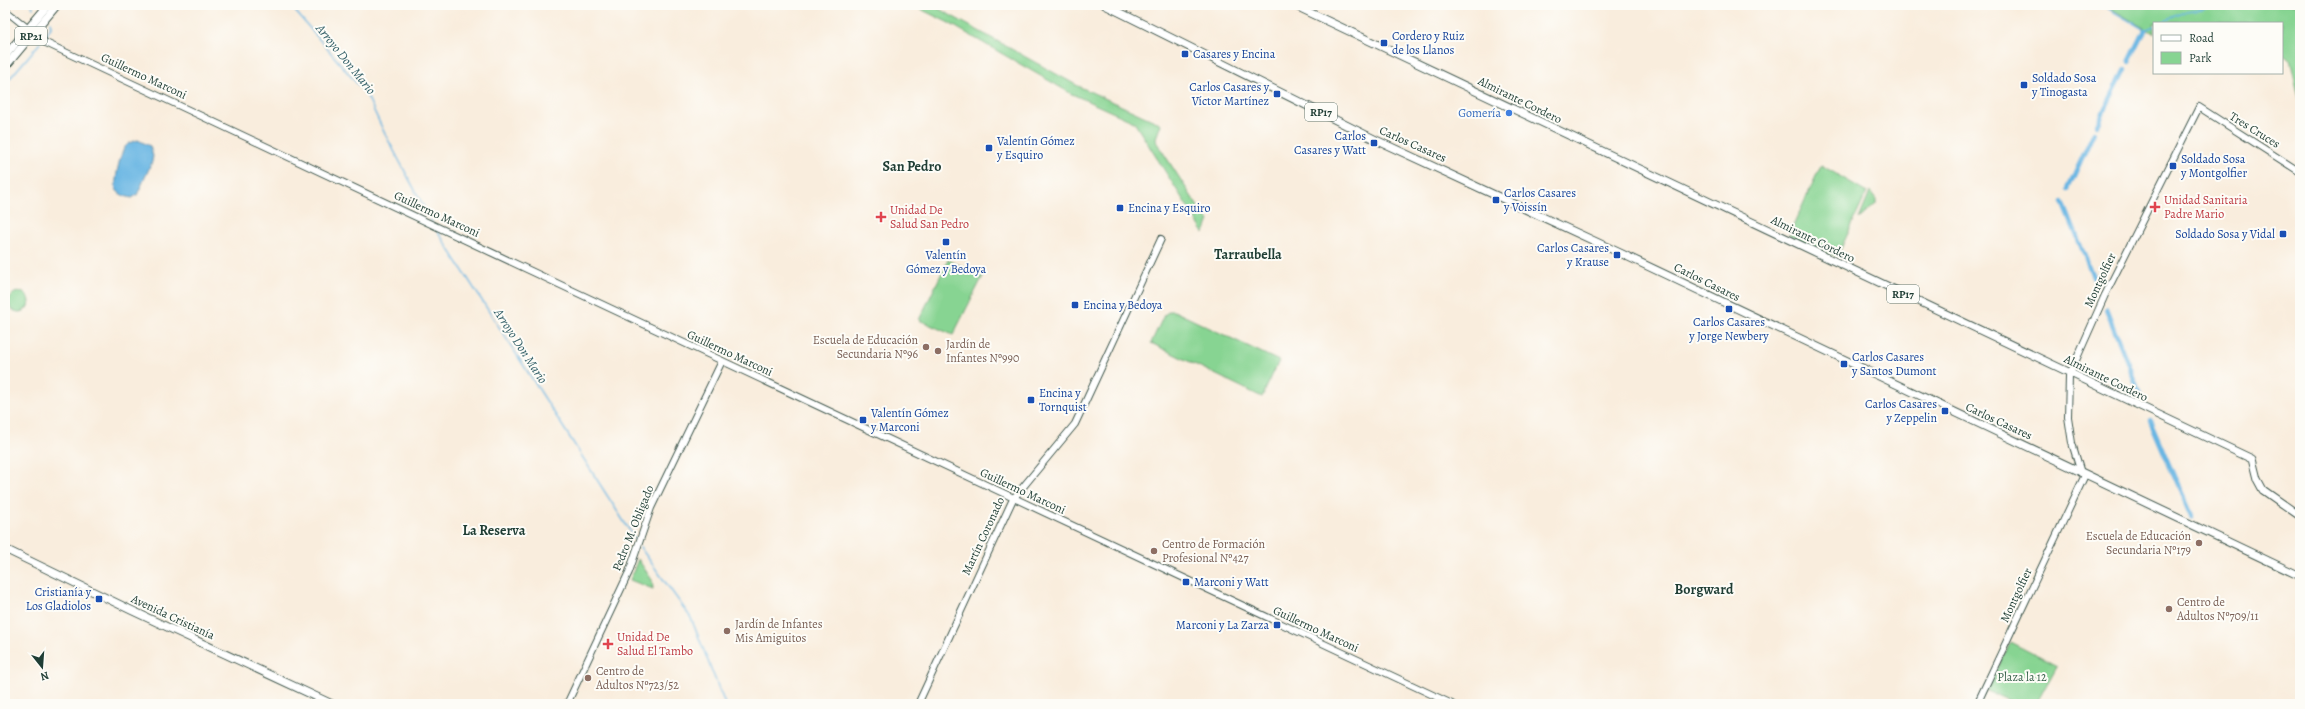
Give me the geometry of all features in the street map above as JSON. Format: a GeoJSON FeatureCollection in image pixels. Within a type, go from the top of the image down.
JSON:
{"type":"FeatureCollection","features":[{"type":"Feature","properties":{"kind":"main road","name":"RP21"},"geometry":{"type":"LineString","coordinates":[[5,67],[48,5]]}},
{"type":"Feature","properties":{"kind":"main road","name":"RP21"},"geometry":{"type":"LineString","coordinates":[[5,56],[58,5]]}},
{"type":"Feature","properties":{"kind":"main road","name":"Carlos Casares"},"geometry":{"type":"LineString","coordinates":[[1105,5],[1376,140],[1618,252],[2300,576]]}},
{"type":"Feature","properties":{"kind":"main road","name":"Almirante Cordero"},"geometry":{"type":"LineString","coordinates":[[1294,5],[2252,459],[2257,479],[2263,490],[2300,516]]}},
{"type":"Feature","properties":{"kind":"main road","name":"Avenida Cristianía"},"geometry":{"type":"LineString","coordinates":[[5,549],[132,611],[332,704]]}},
{"type":"Feature","properties":{"kind":"street","name":"Guillermo Marconi"},"geometry":{"type":"LineString","coordinates":[[5,10],[46,43],[1452,704]]}},
{"type":"Feature","properties":{"kind":"street","name":"Montgolfier"},"geometry":{"type":"LineString","coordinates":[[1977,704],[2083,474],[2072,443],[2068,417],[2070,372],[2114,276],[2199,107]]}},
{"type":"Feature","properties":{"kind":"street","name":"Tres Cruces"},"geometry":{"type":"LineString","coordinates":[[2199,107],[2300,172]]}},
{"type":"Feature","properties":{"kind":"street","name":"Martín Coronado"},"geometry":{"type":"LineString","coordinates":[[918,704],[1013,498],[1075,424],[1161,239]]}},
{"type":"Feature","properties":{"kind":"street","name":"Pedro M. Obligado"},"geometry":{"type":"LineString","coordinates":[[567,704],[629,572],[640,537],[652,508],[722,362]]}},
{"type":"Feature","properties":{"kind":"green space"},"geometry":{"type":"Polygon","coordinates":[[[912,5],[932,5],[1078,86],[1161,124],[1156,138],[1157,143],[1204,216],[1209,220],[1204,233],[1134,122],[1072,94],[947,22],[912,5]]]}},
{"type":"Feature","properties":{"kind":"green space"},"geometry":{"type":"Polygon","coordinates":[[[2105,5],[2300,5],[2300,102],[2290,59],[2283,54],[2283,22],[2153,22],[2153,33],[2105,5]]]}},
{"type":"Feature","properties":{"kind":"green space"},"geometry":{"type":"Polygon","coordinates":[[[1821,165],[1867,192],[1837,257],[1789,235],[1821,165]]]}},
{"type":"Feature","properties":{"kind":"green space"},"geometry":{"type":"Polygon","coordinates":[[[1870,192],[1876,200],[1876,204],[1859,219],[1870,192]]]}},
{"type":"Feature","properties":{"kind":"green space"},"geometry":{"type":"Polygon","coordinates":[[[948,260],[983,276],[953,335],[919,320],[948,260]]]}},
{"type":"Feature","properties":{"kind":"green space"},"geometry":{"type":"Polygon","coordinates":[[[19,292],[26,295],[29,302],[26,309],[19,312],[12,309],[9,302],[12,295],[19,292]]]}},
{"type":"Feature","properties":{"kind":"green space"},"geometry":{"type":"Polygon","coordinates":[[[1170,311],[1174,311],[1279,361],[1262,397],[1151,343],[1164,315],[1170,311]]]}},
{"type":"Feature","properties":{"kind":"green space"},"geometry":{"type":"Polygon","coordinates":[[[638,559],[652,580],[653,589],[630,580],[638,559]]]}},
{"type":"Feature","properties":{"kind":"green space","name":"Plaza la 12"},"geometry":{"type":"Polygon","coordinates":[[[2010,642],[2057,666],[2036,704],[2017,704],[1987,691],[2010,642]]]}},
{"type":"Feature","properties":{"kind":"water"},"geometry":{"type":"Polygon","coordinates":[[[138,140],[150,146],[153,156],[152,162],[137,195],[132,198],[117,191],[116,181],[119,161],[123,150],[129,143],[138,140]]]}},
{"type":"Feature","properties":{"kind":"waterway","name":"Arroyo Don Mario"},"geometry":{"type":"LineString","coordinates":[[290,5],[366,94],[385,134],[432,222]]}},
{"type":"Feature","properties":{"kind":"waterway"},"geometry":{"type":"LineString","coordinates":[[2102,5],[2145,30],[2153,26]]}},
{"type":"Feature","properties":{"kind":"waterway"},"geometry":{"type":"LineString","coordinates":[[2162,22],[2187,11],[2231,5]]}},
{"type":"Feature","properties":{"kind":"waterway"},"geometry":{"type":"LineString","coordinates":[[45,37],[51,27],[50,22]]}},
{"type":"Feature","properties":{"kind":"waterway"},"geometry":{"type":"LineString","coordinates":[[2129,62],[2145,30]]}},
{"type":"Feature","properties":{"kind":"waterway"},"geometry":{"type":"LineString","coordinates":[[5,84],[40,43]]}},
{"type":"Feature","properties":{"kind":"waterway"},"geometry":{"type":"LineString","coordinates":[[2097,125],[2125,69]]}},
{"type":"Feature","properties":{"kind":"waterway"},"geometry":{"type":"LineString","coordinates":[[2068,189],[2094,132]]}},
{"type":"Feature","properties":{"kind":"waterway"},"geometry":{"type":"LineString","coordinates":[[2063,202],[2096,284]]}},
{"type":"Feature","properties":{"kind":"waterway","name":"Arroyo Don Mario"},"geometry":{"type":"LineString","coordinates":[[436,229],[637,542]]}},
{"type":"Feature","properties":{"kind":"waterway"},"geometry":{"type":"LineString","coordinates":[[2106,309],[2142,399]]}},
{"type":"Feature","properties":{"kind":"waterway"},"geometry":{"type":"LineString","coordinates":[[2150,420],[2192,518]]}},
{"type":"Feature","properties":{"kind":"waterway","name":"Arroyo Don Mario"},"geometry":{"type":"LineString","coordinates":[[640,547],[691,618],[725,704]]}},
{"type":"Feature","properties":{"kind":"railway"},"geometry":{"type":"LineString","coordinates":[[5,9],[8,5]]}},
{"type":"Feature","properties":{"kind":"place","name":"Cordero y Ruiz de los Llanos"},"geometry":{"type":"Point","coordinates":[1384,43]}},
{"type":"Feature","properties":{"kind":"place","name":"Casares y Encina"},"geometry":{"type":"Point","coordinates":[1185,54]}},
{"type":"Feature","properties":{"kind":"place","name":"Soldado Sosa y Tinogasta"},"geometry":{"type":"Point","coordinates":[2024,85]}},
{"type":"Feature","properties":{"kind":"place","name":"Carlos Casares y Víctor Martínez"},"geometry":{"type":"Point","coordinates":[1277,94]}},
{"type":"Feature","properties":{"kind":"place","name":"Gomería"},"geometry":{"type":"Point","coordinates":[1509,113]}},
{"type":"Feature","properties":{"kind":"place","name":"Carlos Casares y Watt"},"geometry":{"type":"Point","coordinates":[1374,143]}},
{"type":"Feature","properties":{"kind":"place","name":"Valentín Gómez y Esquiro"},"geometry":{"type":"Point","coordinates":[989,148]}},
{"type":"Feature","properties":{"kind":"place","name":"Soldado Sosa y Montgolfier"},"geometry":{"type":"Point","coordinates":[2173,166]}},
{"type":"Feature","properties":{"kind":"place","name":"Carlos Casares y Voissín"},"geometry":{"type":"Point","coordinates":[1496,200]}},
{"type":"Feature","properties":{"kind":"place","name":"Unidad Sanitaria Padre Mario"},"geometry":{"type":"Point","coordinates":[2155,207]}},
{"type":"Feature","properties":{"kind":"place","name":"Encina y Esquiro"},"geometry":{"type":"Point","coordinates":[1120,208]}},
{"type":"Feature","properties":{"kind":"place","name":"Unidad De Salud San Pedro"},"geometry":{"type":"Point","coordinates":[881,217]}},
{"type":"Feature","properties":{"kind":"place","name":"Soldado Sosa y Vidal"},"geometry":{"type":"Point","coordinates":[2283,234]}},
{"type":"Feature","properties":{"kind":"place","name":"Valentín Gómez y Bedoya"},"geometry":{"type":"Point","coordinates":[946,242]}},
{"type":"Feature","properties":{"kind":"place","name":"Carlos Casares y Krause"},"geometry":{"type":"Point","coordinates":[1617,255]}},
{"type":"Feature","properties":{"kind":"place","name":"Encina y Bedoya"},"geometry":{"type":"Point","coordinates":[1075,305]}},
{"type":"Feature","properties":{"kind":"place","name":"Carlos Casares y Jorge Newbery"},"geometry":{"type":"Point","coordinates":[1729,309]}},
{"type":"Feature","properties":{"kind":"place","name":"Escuela de Educación Secundaria Nº96"},"geometry":{"type":"Point","coordinates":[926,347]}},
{"type":"Feature","properties":{"kind":"place","name":"Jardín de Infantes Nº990"},"geometry":{"type":"Point","coordinates":[938,351]}},
{"type":"Feature","properties":{"kind":"place","name":"Carlos Casares y Santos Dumont"},"geometry":{"type":"Point","coordinates":[1844,364]}},
{"type":"Feature","properties":{"kind":"place","name":"Encina y Tornquist"},"geometry":{"type":"Point","coordinates":[1031,400]}},
{"type":"Feature","properties":{"kind":"place","name":"Carlos Casares y Zeppelin"},"geometry":{"type":"Point","coordinates":[1945,411]}},
{"type":"Feature","properties":{"kind":"place","name":"Valentín Gómez y Marconi"},"geometry":{"type":"Point","coordinates":[863,420]}},
{"type":"Feature","properties":{"kind":"place","name":"Escuela de Educación Secundaria Nº179"},"geometry":{"type":"Point","coordinates":[2199,543]}},
{"type":"Feature","properties":{"kind":"place","name":"Centro de Formación Profesional Nº427"},"geometry":{"type":"Point","coordinates":[1154,551]}},
{"type":"Feature","properties":{"kind":"place","name":"Marconi y Watt"},"geometry":{"type":"Point","coordinates":[1186,582]}},
{"type":"Feature","properties":{"kind":"place","name":"Cristianía y Los Gladiolos"},"geometry":{"type":"Point","coordinates":[99,599]}},
{"type":"Feature","properties":{"kind":"place","name":"Centro de Adultos Nº709/11"},"geometry":{"type":"Point","coordinates":[2169,609]}},
{"type":"Feature","properties":{"kind":"place","name":"Marconi y La Zarza"},"geometry":{"type":"Point","coordinates":[1277,625]}},
{"type":"Feature","properties":{"kind":"place","name":"Jardín de Infantes Mis Amiguitos"},"geometry":{"type":"Point","coordinates":[727,631]}},
{"type":"Feature","properties":{"kind":"place","name":"Unidad De Salud El Tambo"},"geometry":{"type":"Point","coordinates":[608,644]}},
{"type":"Feature","properties":{"kind":"place","name":"Centro de Adultos Nº723/52"},"geometry":{"type":"Point","coordinates":[588,678]}},
{"type":"Feature","properties":{"kind":"district","name":"San Pedro"},"geometry":{"type":"Point","coordinates":[912,166]}},
{"type":"Feature","properties":{"kind":"district","name":"Tarraubella"},"geometry":{"type":"Point","coordinates":[1248,254]}},
{"type":"Feature","properties":{"kind":"district","name":"La Reserva"},"geometry":{"type":"Point","coordinates":[494,530]}},
{"type":"Feature","properties":{"kind":"district","name":"Borgward"},"geometry":{"type":"Point","coordinates":[1704,589]}}]}
